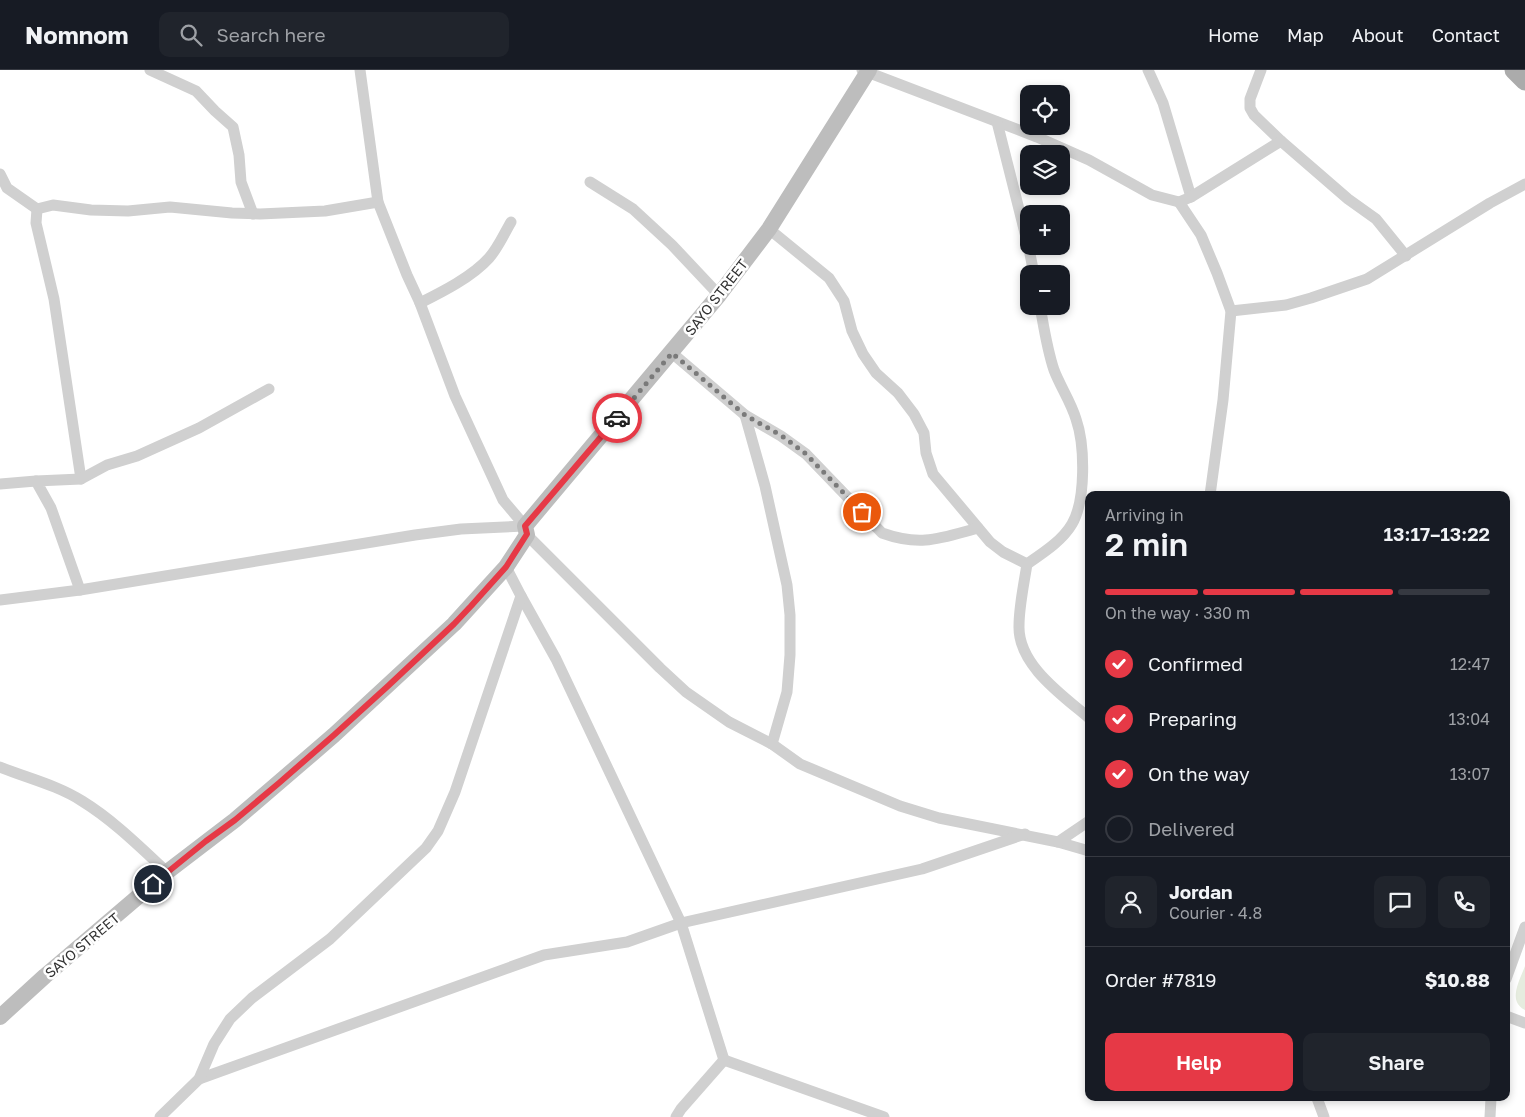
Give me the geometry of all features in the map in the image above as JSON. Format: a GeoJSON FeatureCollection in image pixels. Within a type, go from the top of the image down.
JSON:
{"type":"FeatureCollection","features":[{"type":"Feature","properties":{"kind":"main road"},"geometry":{"type":"LineString","coordinates":[[1514,70],[1525,82]]}},
{"type":"Feature","properties":{"kind":"street"},"geometry":{"type":"LineString","coordinates":[[150,70],[196,91],[233,127],[239,155],[241,182],[253,214]]}},
{"type":"Feature","properties":{"kind":"street"},"geometry":{"type":"LineString","coordinates":[[360,70],[378,202],[420,303],[454,396],[503,500],[526,530],[660,668],[686,692],[729,722],[772,744],[800,764],[900,806],[939,818],[1025,834],[1085,850]]}},
{"type":"Feature","properties":{"kind":"street"},"geometry":{"type":"LineString","coordinates":[[866,70],[1037,137],[1089,160],[1152,195],[1179,202],[1191,197],[1281,141]]}},
{"type":"Feature","properties":{"kind":"street","name":"SAYO STREET"},"geometry":{"type":"LineString","coordinates":[[0,1017],[167,872],[235,820],[334,735],[454,624],[506,567],[526,530],[719,295],[769,229],[866,70]]}},
{"type":"Feature","properties":{"kind":"street"},"geometry":{"type":"LineString","coordinates":[[1148,70],[1163,103],[1191,197]]}},
{"type":"Feature","properties":{"kind":"street"},"geometry":{"type":"LineString","coordinates":[[1261,70],[1250,99],[1250,108],[1254,115],[1348,199],[1376,219],[1406,256]]}},
{"type":"Feature","properties":{"kind":"street"},"geometry":{"type":"LineString","coordinates":[[997,122],[1032,265]]}},
{"type":"Feature","properties":{"kind":"street"},"geometry":{"type":"LineString","coordinates":[[0,174],[7,188],[37,209],[52,205],[91,210],[170,207],[232,214],[253,214],[325,212],[378,202]]}},
{"type":"Feature","properties":{"kind":"street"},"geometry":{"type":"LineString","coordinates":[[590,182],[633,209],[672,245],[719,295]]}},
{"type":"Feature","properties":{"kind":"street"},"geometry":{"type":"LineString","coordinates":[[1231,312],[1286,305],[1367,279],[1490,203],[1525,184]]}},
{"type":"Feature","properties":{"kind":"street"},"geometry":{"type":"LineString","coordinates":[[1179,202],[1201,235],[1231,312],[1211,491]]}},
{"type":"Feature","properties":{"kind":"street"},"geometry":{"type":"LineString","coordinates":[[37,209],[36,223],[54,299],[81,479]]}},
{"type":"Feature","properties":{"kind":"street"},"geometry":{"type":"LineString","coordinates":[[420,303],[462,279],[488,260],[511,222]]}},
{"type":"Feature","properties":{"kind":"street"},"geometry":{"type":"LineString","coordinates":[[769,229],[829,278],[844,301],[852,331],[863,354],[876,373],[898,393],[914,414],[924,433],[926,453],[933,474],[990,542],[1003,552],[1027,564]]}},
{"type":"Feature","properties":{"kind":"street"},"geometry":{"type":"LineString","coordinates":[[1042,315],[1045,336],[1055,371],[1077,420],[1081,446],[1081,493],[1079,507],[1072,525],[1046,551],[1027,564],[1019,626],[1022,645],[1034,665],[1047,682],[1085,715]]}},
{"type":"Feature","properties":{"kind":"street"},"geometry":{"type":"LineString","coordinates":[[672,353],[745,415],[782,436],[806,454],[882,533],[899,539],[919,541],[938,539],[978,528]]}},
{"type":"Feature","properties":{"kind":"street"},"geometry":{"type":"LineString","coordinates":[[0,484],[81,479],[107,465],[138,456],[199,428],[269,389]]}},
{"type":"Feature","properties":{"kind":"street"},"geometry":{"type":"LineString","coordinates":[[745,415],[765,486],[788,585],[790,655],[787,692],[772,744]]}},
{"type":"Feature","properties":{"kind":"street"},"geometry":{"type":"LineString","coordinates":[[36,482],[51,508],[80,590]]}},
{"type":"Feature","properties":{"kind":"street"},"geometry":{"type":"LineString","coordinates":[[0,600],[80,590],[415,535],[462,529],[526,530]]}},
{"type":"Feature","properties":{"kind":"street"},"geometry":{"type":"LineString","coordinates":[[506,567],[556,659],[681,923],[724,1060]]}},
{"type":"Feature","properties":{"kind":"street"},"geometry":{"type":"LineString","coordinates":[[160,1117],[199,1079],[214,1044],[230,1019],[252,998],[330,939],[426,848],[438,831],[455,792],[521,596]]}},
{"type":"Feature","properties":{"kind":"street"},"geometry":{"type":"LineString","coordinates":[[0,767],[81,800],[114,824],[167,872]]}},
{"type":"Feature","properties":{"kind":"street"},"geometry":{"type":"LineString","coordinates":[[1058,842],[1085,824]]}},
{"type":"Feature","properties":{"kind":"street"},"geometry":{"type":"LineString","coordinates":[[199,1079],[544,955],[627,942],[681,923],[922,869],[1025,834]]}},
{"type":"Feature","properties":{"kind":"street"},"geometry":{"type":"LineString","coordinates":[[1510,968],[1525,927]]}},
{"type":"Feature","properties":{"kind":"street"},"geometry":{"type":"LineString","coordinates":[[1510,1018],[1525,1024]]}},
{"type":"Feature","properties":{"kind":"street"},"geometry":{"type":"LineString","coordinates":[[676,1117],[724,1060]]}},
{"type":"Feature","properties":{"kind":"street"},"geometry":{"type":"LineString","coordinates":[[724,1060],[884,1117]]}},
{"type":"Feature","properties":{"kind":"street"},"geometry":{"type":"LineString","coordinates":[[1318,1101],[1324,1117]]}},
{"type":"Feature","properties":{"kind":"street"},"geometry":{"type":"LineString","coordinates":[[1490,1117],[1491,1101]]}},
{"type":"Feature","properties":{"kind":"shaded area"},"geometry":{"type":"Polygon","coordinates":[[[1525,966],[1525,1010],[1517,1001],[1516,990],[1525,966]]]}},
{"type":"Feature","properties":{"kind":"way so far"},"geometry":{"type":"LineString","coordinates":[[617,418],[672,353],[745,415],[782,436],[806,454],[862,512]]}},
{"type":"Feature","properties":{"kind":"route"},"geometry":{"type":"LineString","coordinates":[[153,884],[235,820],[306,760],[454,624],[506,567],[527,534],[525,526],[617,418]]}}]}
